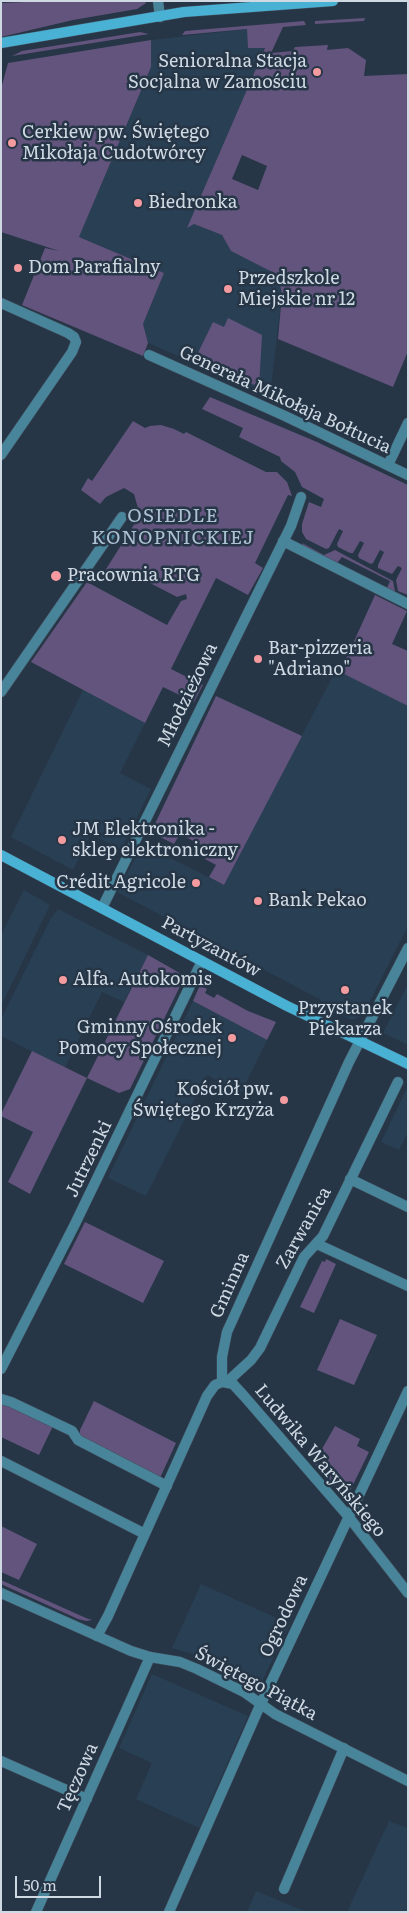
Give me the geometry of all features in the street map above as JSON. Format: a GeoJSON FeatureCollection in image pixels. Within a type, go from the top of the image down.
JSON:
{"type":"FeatureCollection","features":[{"type":"Feature","properties":{"kind":"main road"},"geometry":{"type":"LineString","coordinates":[[1,43],[219,9],[333,1]]}},
{"type":"Feature","properties":{"kind":"main road","name":"Partyzantów"},"geometry":{"type":"LineString","coordinates":[[1,855],[287,1006],[408,1064]]}},
{"type":"Feature","properties":{"kind":"street"},"geometry":{"type":"LineString","coordinates":[[158,1],[160,17]]}},
{"type":"Feature","properties":{"kind":"street"},"geometry":{"type":"LineString","coordinates":[[1,303],[68,332],[74,336],[76,342],[72,352],[1,455]]}},
{"type":"Feature","properties":{"kind":"street","name":"Generała Mikołaja Bołtucia"},"geometry":{"type":"LineString","coordinates":[[149,355],[291,418],[408,475]]}},
{"type":"Feature","properties":{"kind":"street"},"geometry":{"type":"LineString","coordinates":[[388,465],[408,423]]}},
{"type":"Feature","properties":{"kind":"street","name":"Młodzieżowa"},"geometry":{"type":"LineString","coordinates":[[102,908],[283,541],[294,518],[300,497]]}},
{"type":"Feature","properties":{"kind":"street"},"geometry":{"type":"LineString","coordinates":[[1,692],[122,517]]}},
{"type":"Feature","properties":{"kind":"street"},"geometry":{"type":"LineString","coordinates":[[283,541],[408,604]]}},
{"type":"Feature","properties":{"kind":"street","name":"Gminna"},"geometry":{"type":"LineString","coordinates":[[224,1382],[222,1349],[227,1332],[309,1149],[360,1042],[408,948]]}},
{"type":"Feature","properties":{"kind":"street","name":"Jutrzenki"},"geometry":{"type":"LineString","coordinates":[[1,1369],[75,1224],[202,961]]}},
{"type":"Feature","properties":{"kind":"street","name":"Zarwanica"},"geometry":{"type":"LineString","coordinates":[[224,1382],[254,1357],[268,1333],[304,1257],[323,1236],[398,1082]]}},
{"type":"Feature","properties":{"kind":"street"},"geometry":{"type":"LineString","coordinates":[[350,1180],[408,1207]]}},
{"type":"Feature","properties":{"kind":"street"},"geometry":{"type":"LineString","coordinates":[[317,1244],[408,1286]]}},
{"type":"Feature","properties":{"kind":"street"},"geometry":{"type":"LineString","coordinates":[[97,1636],[108,1616],[207,1396],[215,1385],[224,1382]]}},
{"type":"Feature","properties":{"kind":"street","name":"Ludwika Waryńskiego"},"geometry":{"type":"LineString","coordinates":[[224,1382],[233,1384],[244,1396],[348,1516],[408,1593]]}},
{"type":"Feature","properties":{"kind":"street","name":"Ogrodowa"},"geometry":{"type":"LineString","coordinates":[[169,1912],[261,1704],[408,1391]]}},
{"type":"Feature","properties":{"kind":"street"},"geometry":{"type":"LineString","coordinates":[[1,1399],[72,1431],[78,1440],[167,1486]]}},
{"type":"Feature","properties":{"kind":"street"},"geometry":{"type":"LineString","coordinates":[[1,1461],[145,1534]]}},
{"type":"Feature","properties":{"kind":"street","name":"Świętego Piątka"},"geometry":{"type":"LineString","coordinates":[[1,1593],[97,1636],[150,1657],[180,1662],[189,1666],[244,1692],[275,1714],[408,1781]]}},
{"type":"Feature","properties":{"kind":"street","name":"Tęczowa"},"geometry":{"type":"LineString","coordinates":[[36,1912],[150,1657]]}},
{"type":"Feature","properties":{"kind":"street"},"geometry":{"type":"LineString","coordinates":[[284,1889],[344,1748]]}},
{"type":"Feature","properties":{"kind":"street"},"geometry":{"type":"LineString","coordinates":[[1,1762],[86,1799]]}},
{"type":"Feature","properties":{"kind":"shaded area"},"geometry":{"type":"Polygon","coordinates":[[[145,1],[146,3],[137,9],[73,20],[1,37],[1,3],[145,1]]]}},
{"type":"Feature","properties":{"kind":"shaded area"},"geometry":{"type":"Polygon","coordinates":[[[365,18],[364,21],[315,24],[315,21],[365,18]]]}},
{"type":"Feature","properties":{"kind":"shaded area"},"geometry":{"type":"Polygon","coordinates":[[[304,21],[306,25],[283,27],[271,53],[293,51],[295,47],[328,45],[327,50],[348,48],[366,60],[364,76],[408,74],[408,351],[393,387],[278,339],[282,294],[278,275],[231,251],[222,235],[194,224],[187,228],[265,48],[248,48],[247,29],[182,35],[185,31],[304,21]],[[242,155],[232,179],[258,190],[267,166],[242,155]]]}},
{"type":"Feature","properties":{"kind":"shaded area"},"geometry":{"type":"Polygon","coordinates":[[[248,29],[265,47],[188,227],[194,224],[222,235],[231,251],[278,274],[282,294],[270,395],[148,343],[143,324],[164,273],[79,237],[151,67],[151,40],[248,29]]]}},
{"type":"Feature","properties":{"kind":"shaded area"},"geometry":{"type":"Polygon","coordinates":[[[140,32],[149,34],[12,56],[22,51],[140,32]]]}},
{"type":"Feature","properties":{"kind":"shaded area"},"geometry":{"type":"Polygon","coordinates":[[[151,40],[151,67],[79,237],[164,273],[143,324],[148,343],[143,356],[22,305],[45,248],[59,251],[1,232],[1,89],[8,63],[151,40]]]}},
{"type":"Feature","properties":{"kind":"shaded area"},"geometry":{"type":"Polygon","coordinates":[[[228,318],[262,335],[259,387],[195,359],[213,322],[224,327],[228,318]]]}},
{"type":"Feature","properties":{"kind":"shaded area"},"geometry":{"type":"Polygon","coordinates":[[[210,397],[317,442],[408,485],[408,595],[398,591],[396,580],[402,568],[398,566],[392,574],[378,568],[384,552],[380,550],[371,564],[359,558],[358,555],[364,543],[360,541],[353,553],[338,547],[337,544],[343,531],[339,529],[329,548],[326,549],[306,539],[302,532],[302,524],[309,502],[321,507],[324,499],[302,487],[295,472],[281,461],[280,457],[239,437],[243,428],[202,409],[210,397]]]}},
{"type":"Feature","properties":{"kind":"shaded area"},"geometry":{"type":"Polygon","coordinates":[[[133,421],[145,428],[161,425],[184,434],[186,432],[266,472],[277,472],[287,482],[292,496],[288,495],[255,563],[263,568],[248,595],[216,578],[171,669],[203,685],[194,702],[163,687],[145,723],[31,662],[87,582],[167,625],[181,601],[187,599],[186,594],[177,597],[123,569],[121,572],[112,568],[107,577],[103,574],[140,515],[134,494],[124,488],[106,497],[100,504],[81,490],[88,478],[92,481],[133,421]]]}},
{"type":"Feature","properties":{"kind":"shaded area"},"geometry":{"type":"Polygon","coordinates":[[[302,543],[324,555],[335,550],[393,581],[395,591],[387,588],[390,581],[342,557],[337,563],[304,547],[302,543]]]}},
{"type":"Feature","properties":{"kind":"shaded area"},"geometry":{"type":"Polygon","coordinates":[[[375,595],[407,611],[392,644],[408,651],[408,706],[340,672],[375,595]]]}},
{"type":"Feature","properties":{"kind":"shaded area"},"geometry":{"type":"Polygon","coordinates":[[[336,670],[408,706],[408,926],[364,1013],[354,1019],[349,1019],[320,1004],[321,1000],[117,892],[143,844],[224,885],[336,670]]]}},
{"type":"Feature","properties":{"kind":"shaded area"},"geometry":{"type":"Polygon","coordinates":[[[83,690],[145,723],[120,773],[151,789],[121,850],[91,834],[73,870],[11,837],[83,690]]]}},
{"type":"Feature","properties":{"kind":"shaded area"},"geometry":{"type":"Polygon","coordinates":[[[216,696],[302,736],[224,885],[209,877],[216,865],[205,859],[209,849],[180,834],[174,844],[154,834],[152,830],[216,696]]]}},
{"type":"Feature","properties":{"kind":"shaded area"},"geometry":{"type":"Polygon","coordinates":[[[24,890],[50,905],[1,1006],[1,935],[24,890]]]}},
{"type":"Feature","properties":{"kind":"shaded area"},"geometry":{"type":"Polygon","coordinates":[[[58,909],[148,955],[124,1002],[102,992],[65,1068],[1,1036],[1,1019],[51,918],[58,909]]]}},
{"type":"Feature","properties":{"kind":"shaded area"},"geometry":{"type":"Polygon","coordinates":[[[148,955],[185,976],[130,1089],[119,1093],[87,1078],[148,955]]]}},
{"type":"Feature","properties":{"kind":"shaded area"},"geometry":{"type":"Polygon","coordinates":[[[408,984],[408,1045],[383,1033],[408,984]]]}},
{"type":"Feature","properties":{"kind":"shaded area"},"geometry":{"type":"Polygon","coordinates":[[[200,985],[207,989],[205,993],[214,998],[217,994],[248,1011],[276,1022],[267,1040],[193,1001],[200,985]]]}},
{"type":"Feature","properties":{"kind":"shaded area"},"geometry":{"type":"Polygon","coordinates":[[[193,1001],[267,1040],[241,1093],[207,1075],[146,1196],[108,1178],[193,1001]]]}},
{"type":"Feature","properties":{"kind":"shaded area"},"geometry":{"type":"Polygon","coordinates":[[[32,1051],[87,1078],[30,1194],[8,1182],[33,1132],[1,1116],[1,1114],[32,1051]]]}},
{"type":"Feature","properties":{"kind":"shaded area"},"geometry":{"type":"Polygon","coordinates":[[[408,1086],[408,1132],[399,1150],[381,1142],[408,1086]]]}},
{"type":"Feature","properties":{"kind":"shaded area"},"geometry":{"type":"Polygon","coordinates":[[[85,1222],[164,1261],[143,1303],[64,1264],[85,1222]]]}},
{"type":"Feature","properties":{"kind":"shaded area"},"geometry":{"type":"Polygon","coordinates":[[[326,1259],[336,1264],[314,1313],[300,1307],[322,1261],[325,1262],[326,1259]]]}},
{"type":"Feature","properties":{"kind":"shaded area"},"geometry":{"type":"Polygon","coordinates":[[[340,1319],[377,1335],[354,1385],[317,1370],[340,1319]]]}},
{"type":"Feature","properties":{"kind":"shaded area"},"geometry":{"type":"Polygon","coordinates":[[[94,1401],[176,1443],[160,1478],[80,1436],[80,1430],[94,1401]]]}},
{"type":"Feature","properties":{"kind":"shaded area"},"geometry":{"type":"Polygon","coordinates":[[[1,1403],[53,1426],[39,1455],[1,1437],[1,1403]]]}},
{"type":"Feature","properties":{"kind":"shaded area"},"geometry":{"type":"Polygon","coordinates":[[[335,1426],[360,1439],[357,1446],[369,1452],[350,1491],[344,1493],[339,1492],[314,1463],[335,1426]]]}},
{"type":"Feature","properties":{"kind":"shaded area"},"geometry":{"type":"Polygon","coordinates":[[[1,1526],[37,1544],[19,1580],[1,1572],[1,1526]]]}},
{"type":"Feature","properties":{"kind":"shaded area"},"geometry":{"type":"Polygon","coordinates":[[[1,1580],[92,1620],[78,1619],[1,1584],[1,1580]]]}},
{"type":"Feature","properties":{"kind":"shaded area"},"geometry":{"type":"Polygon","coordinates":[[[201,1584],[290,1624],[262,1681],[258,1683],[196,1655],[172,1648],[201,1584]]]}},
{"type":"Feature","properties":{"kind":"shaded area"},"geometry":{"type":"Polygon","coordinates":[[[152,1674],[248,1716],[199,1828],[136,1799],[152,1763],[119,1748],[152,1674]]]}},
{"type":"Feature","properties":{"kind":"shaded area"},"geometry":{"type":"Polygon","coordinates":[[[389,1821],[408,1828],[408,1912],[347,1912],[389,1821]]]}},
{"type":"Feature","properties":{"kind":"shaded area"},"geometry":{"type":"Polygon","coordinates":[[[256,1891],[307,1912],[247,1912],[256,1891]]]}},
{"type":"Feature","properties":{"kind":"place","name":"Senioralna Stacja Socjalna w Zamościu"},"geometry":{"type":"Point","coordinates":[317,72]}},
{"type":"Feature","properties":{"kind":"place","name":"Cerkiew pw. Świętego Mikołaja Cudotwórcy"},"geometry":{"type":"Point","coordinates":[12,143]}},
{"type":"Feature","properties":{"kind":"place","name":"Biedronka"},"geometry":{"type":"Point","coordinates":[138,203]}},
{"type":"Feature","properties":{"kind":"place","name":"Dom Parafialny"},"geometry":{"type":"Point","coordinates":[18,268]}},
{"type":"Feature","properties":{"kind":"place","name":"Przedszkole Miejskie nr 12"},"geometry":{"type":"Point","coordinates":[228,289]}},
{"type":"Feature","properties":{"kind":"place","name":"Pracownia RTG"},"geometry":{"type":"Point","coordinates":[56,576]}},
{"type":"Feature","properties":{"kind":"place","name":"Bar-pizzeria \"Adriano\""},"geometry":{"type":"Point","coordinates":[258,659]}},
{"type":"Feature","properties":{"kind":"place","name":"JM Elektronika - sklep elektroniczny"},"geometry":{"type":"Point","coordinates":[62,840]}},
{"type":"Feature","properties":{"kind":"place","name":"Crédit Agricole"},"geometry":{"type":"Point","coordinates":[196,883]}},
{"type":"Feature","properties":{"kind":"place","name":"Bank Pekao"},"geometry":{"type":"Point","coordinates":[258,901]}},
{"type":"Feature","properties":{"kind":"place","name":"Alfa. Autokomis"},"geometry":{"type":"Point","coordinates":[63,980]}},
{"type":"Feature","properties":{"kind":"place","name":"Przystanek Piekarza"},"geometry":{"type":"Point","coordinates":[345,990]}},
{"type":"Feature","properties":{"kind":"place","name":"Gminny Ośrodek Pomocy Społecznej"},"geometry":{"type":"Point","coordinates":[232,1038]}},
{"type":"Feature","properties":{"kind":"place","name":"Kościół pw. Świętego Krzyża"},"geometry":{"type":"Point","coordinates":[284,1100]}},
{"type":"Feature","properties":{"kind":"district","name":"OSIEDLE KONOPNICKIEJ"},"geometry":{"type":"Point","coordinates":[173,527]}}]}
